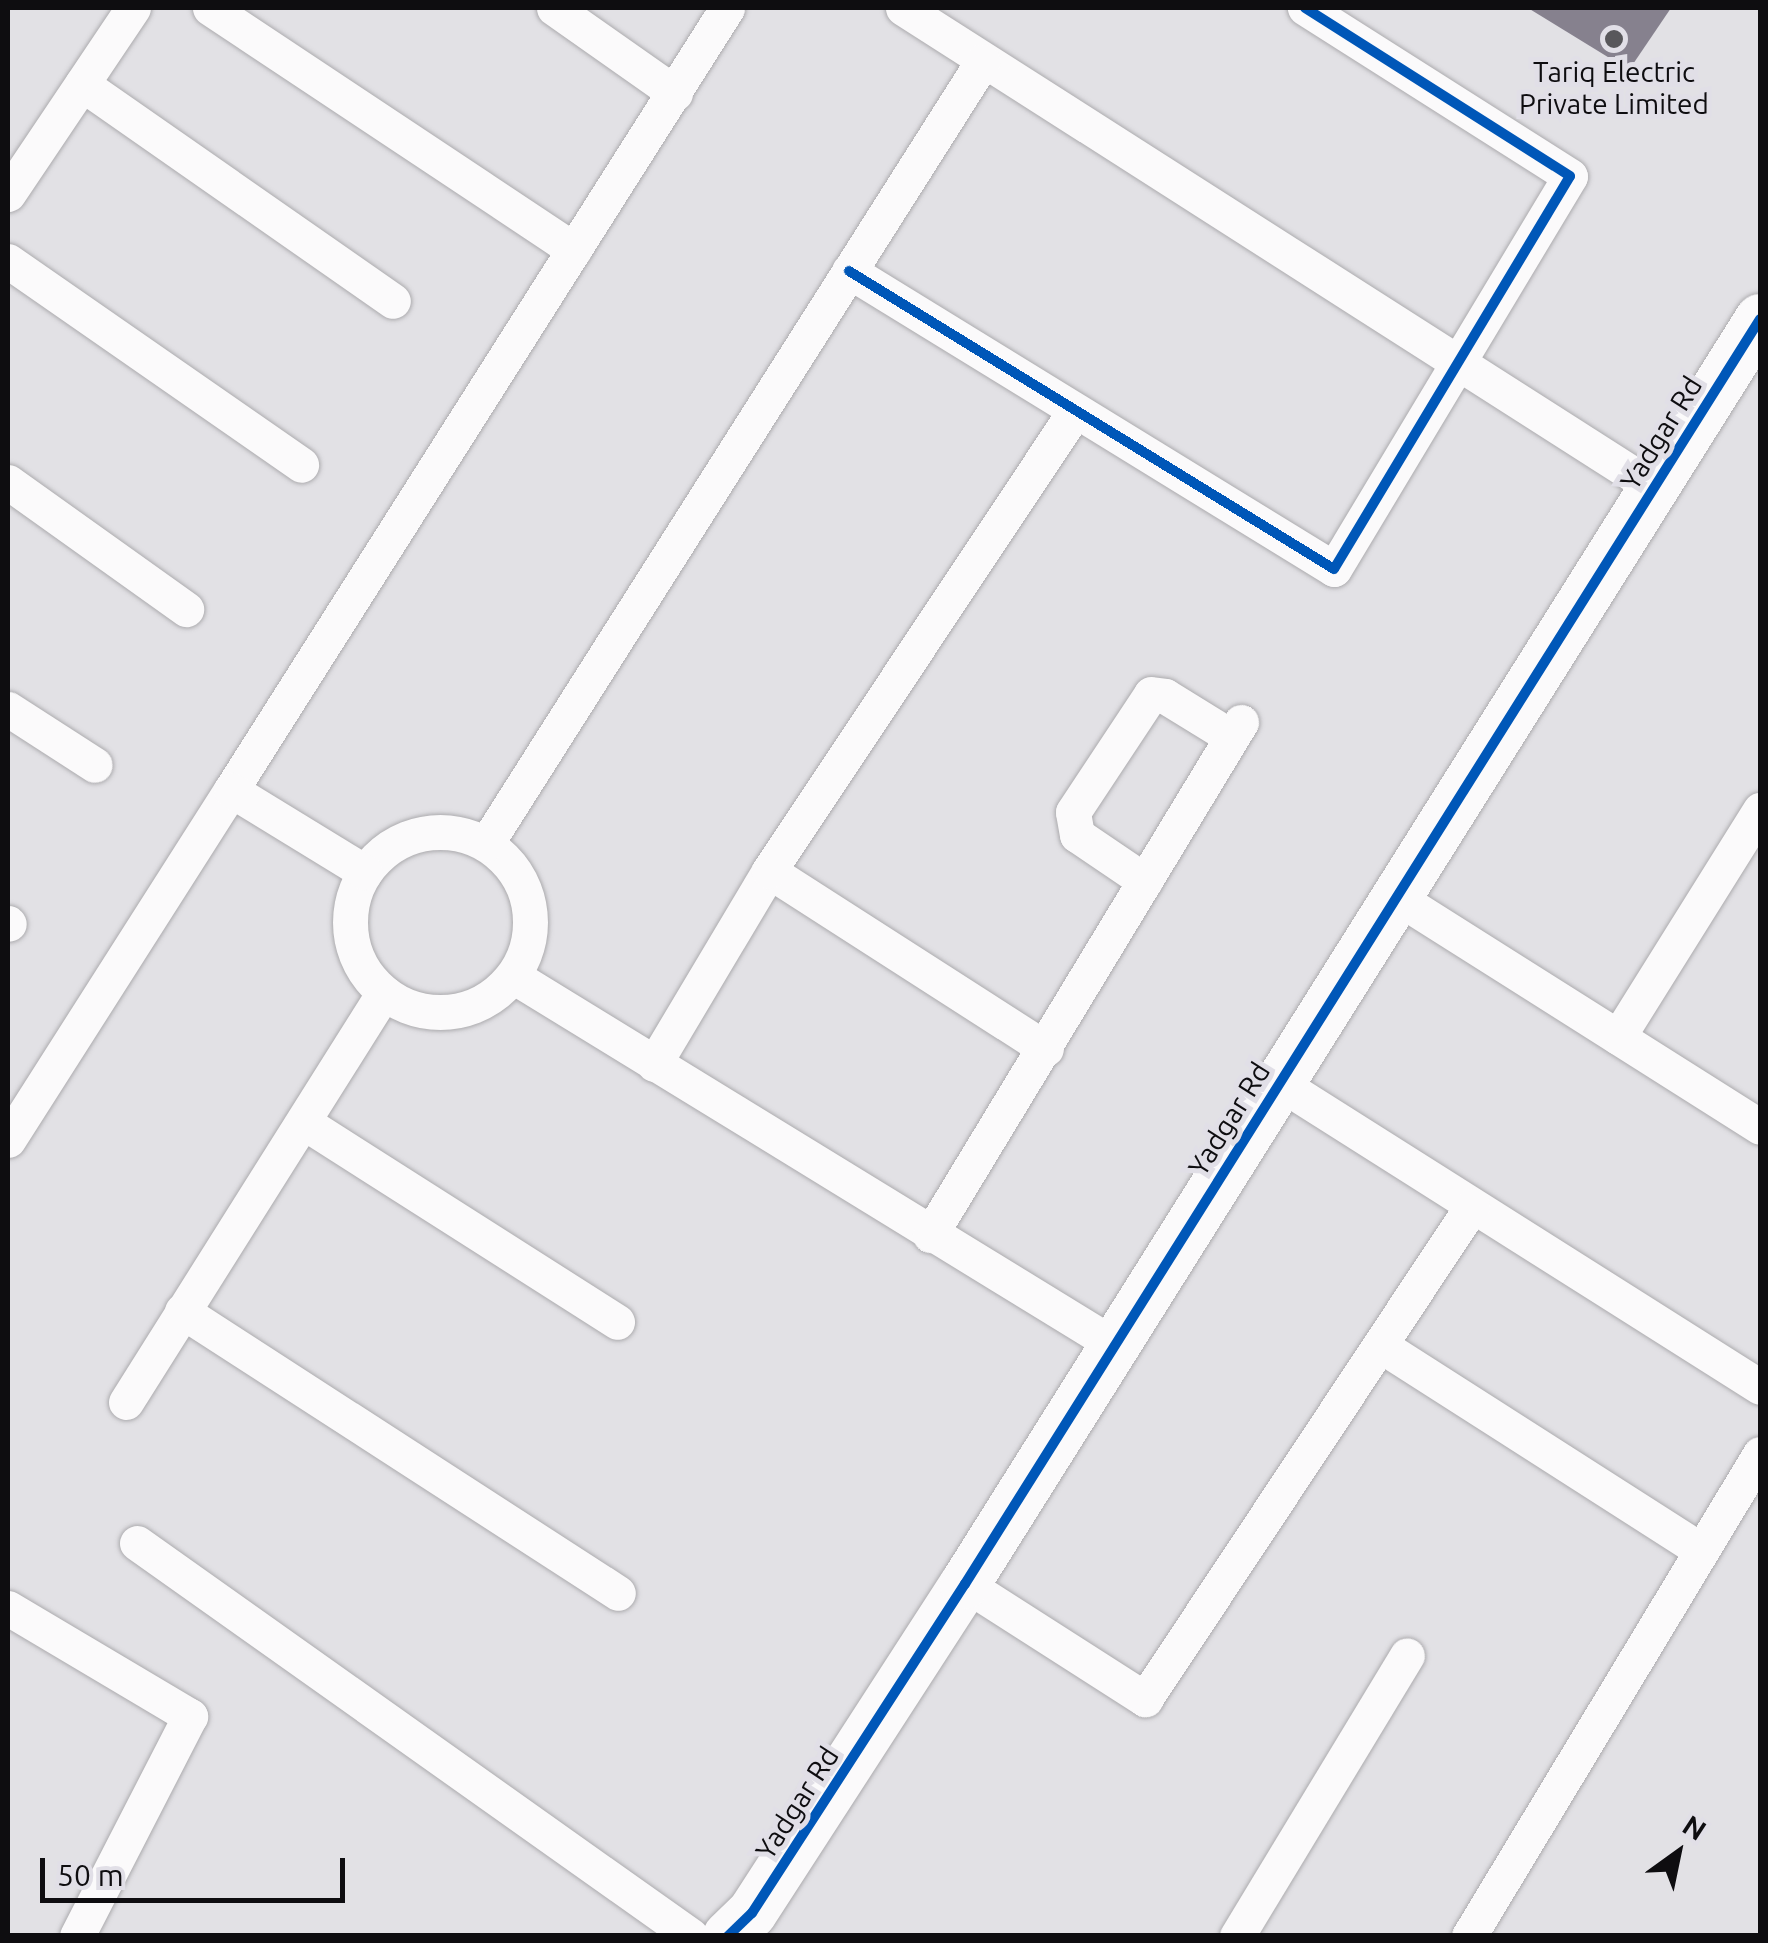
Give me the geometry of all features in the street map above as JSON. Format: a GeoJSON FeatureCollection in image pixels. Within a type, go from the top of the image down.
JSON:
{"type":"FeatureCollection","features":[{"type":"Feature","properties":{"kind":"street"},"geometry":{"type":"LineString","coordinates":[[8,194],[132,8]]}},
{"type":"Feature","properties":{"kind":"street"},"geometry":{"type":"LineString","coordinates":[[210,8],[574,250]]}},
{"type":"Feature","properties":{"kind":"street"},"geometry":{"type":"LineString","coordinates":[[554,8],[674,93]]}},
{"type":"Feature","properties":{"kind":"street"},"geometry":{"type":"LineString","coordinates":[[8,1140],[727,8]]}},
{"type":"Feature","properties":{"kind":"street"},"geometry":{"type":"LineString","coordinates":[[903,8],[1654,487]]}},
{"type":"Feature","properties":{"kind":"street"},"geometry":{"type":"LineString","coordinates":[[850,271],[1334,570],[1570,176],[1305,8]]}},
{"type":"Feature","properties":{"kind":"street"},"geometry":{"type":"LineString","coordinates":[[486,844],[982,61]]}},
{"type":"Feature","properties":{"kind":"street"},"geometry":{"type":"LineString","coordinates":[[82,84],[394,301]]}},
{"type":"Feature","properties":{"kind":"street"},"geometry":{"type":"LineString","coordinates":[[8,261],[301,465]]}},
{"type":"Feature","properties":{"kind":"street","name":"Yadgar Rd"},"geometry":{"type":"LineString","coordinates":[[728,1936],[752,1912],[965,1584],[1760,319]]}},
{"type":"Feature","properties":{"kind":"street"},"geometry":{"type":"LineString","coordinates":[[654,1064],[769,871],[1075,411]]}},
{"type":"Feature","properties":{"kind":"street"},"geometry":{"type":"LineString","coordinates":[[8,482],[186,609]]}},
{"type":"Feature","properties":{"kind":"street"},"geometry":{"type":"LineString","coordinates":[[930,1235],[1046,1049],[1235,729],[1151,694],[1072,812],[1078,836],[1145,881]]}},
{"type":"Feature","properties":{"kind":"street"},"geometry":{"type":"LineString","coordinates":[[8,709],[95,765]]}},
{"type":"Feature","properties":{"kind":"street"},"geometry":{"type":"LineString","coordinates":[[231,790],[364,872]]}},
{"type":"Feature","properties":{"kind":"street"},"geometry":{"type":"LineString","coordinates":[[1618,1037],[1760,810]]}},
{"type":"Feature","properties":{"kind":"street"},"geometry":{"type":"LineString","coordinates":[[460,834],[486,844],[516,877],[530,919],[527,949],[513,976],[492,996],[438,1013],[384,993],[354,949],[349,923],[364,872],[383,852],[420,835],[460,834]]}},
{"type":"Feature","properties":{"kind":"street"},"geometry":{"type":"LineString","coordinates":[[769,871],[1046,1049]]}},
{"type":"Feature","properties":{"kind":"street"},"geometry":{"type":"LineString","coordinates":[[1395,896],[1760,1127]]}},
{"type":"Feature","properties":{"kind":"street"},"geometry":{"type":"LineString","coordinates":[[513,976],[1116,1346]]}},
{"type":"Feature","properties":{"kind":"street"},"geometry":{"type":"LineString","coordinates":[[126,1402],[384,993]]}},
{"type":"Feature","properties":{"kind":"street"},"geometry":{"type":"LineString","coordinates":[[1278,1082],[1760,1386]]}},
{"type":"Feature","properties":{"kind":"street"},"geometry":{"type":"LineString","coordinates":[[304,1123],[618,1322]]}},
{"type":"Feature","properties":{"kind":"street"},"geometry":{"type":"LineString","coordinates":[[965,1584],[1145,1699],[1472,1206]]}},
{"type":"Feature","properties":{"kind":"street"},"geometry":{"type":"LineString","coordinates":[[182,1311],[618,1592]]}},
{"type":"Feature","properties":{"kind":"street"},"geometry":{"type":"LineString","coordinates":[[1380,1345],[1701,1550]]}},
{"type":"Feature","properties":{"kind":"street"},"geometry":{"type":"LineString","coordinates":[[1469,1936],[1760,1454]]}},
{"type":"Feature","properties":{"kind":"street"},"geometry":{"type":"LineString","coordinates":[[136,1544],[691,1936]]}},
{"type":"Feature","properties":{"kind":"street"},"geometry":{"type":"LineString","coordinates":[[8,1608],[190,1716],[77,1936]]}},
{"type":"Feature","properties":{"kind":"street"},"geometry":{"type":"LineString","coordinates":[[1237,1936],[1407,1656]]}},
{"type":"Feature","properties":{"kind":"building","name":"Tariq Electric Private Limited"},"geometry":{"type":"Polygon","coordinates":[[[1528,8],[1671,8],[1629,70],[1528,8]]]}},
{"type":"Feature","properties":{"kind":"cycle path"},"geometry":{"type":"LineString","coordinates":[[849,271],[1334,569],[1570,176],[1305,8]]}},
{"type":"Feature","properties":{"kind":"cycle path"},"geometry":{"type":"LineString","coordinates":[[728,1936],[752,1913],[965,1584],[1760,319]]}},
{"type":"Feature","properties":{"kind":"place","name":"Tariq Electric Private Limited"},"geometry":{"type":"Point","coordinates":[1614,39]}}]}
